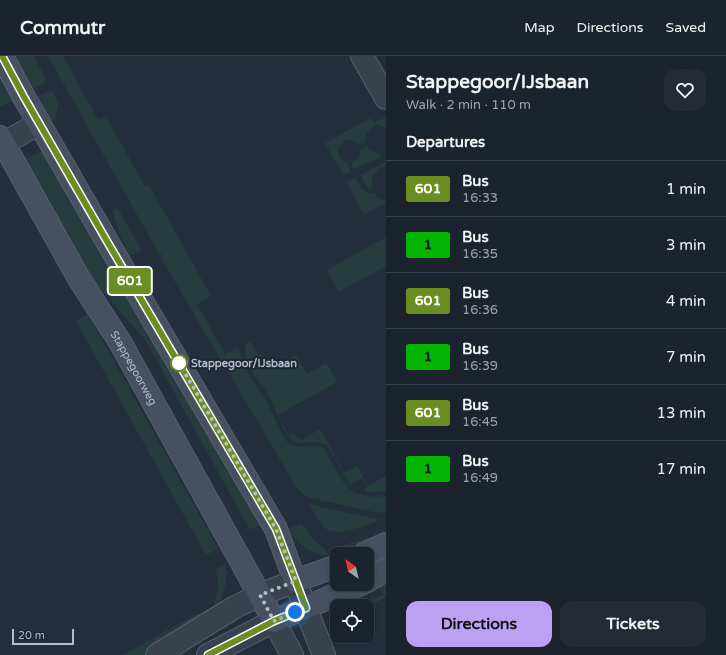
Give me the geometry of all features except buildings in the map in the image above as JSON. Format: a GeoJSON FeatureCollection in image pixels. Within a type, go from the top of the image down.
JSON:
{"type":"FeatureCollection","features":[{"type":"Feature","properties":{"kind":"street"},"geometry":{"type":"LineString","coordinates":[[2,56],[39,123],[276,529],[324,655]]}},
{"type":"Feature","properties":{"kind":"street"},"geometry":{"type":"LineString","coordinates":[[362,56],[386,98]]}},
{"type":"Feature","properties":{"kind":"street","name":"Stappegoorweg"},"geometry":{"type":"LineString","coordinates":[[39,123],[1,142],[78,277],[120,342],[274,621]]}},
{"type":"Feature","properties":{"kind":"street"},"geometry":{"type":"LineString","coordinates":[[374,549],[386,544]]}},
{"type":"Feature","properties":{"kind":"street"},"geometry":{"type":"LineString","coordinates":[[157,655],[235,607],[260,595],[330,569]]}},
{"type":"Feature","properties":{"kind":"street"},"geometry":{"type":"LineString","coordinates":[[374,577],[386,570]]}},
{"type":"Feature","properties":{"kind":"street"},"geometry":{"type":"LineString","coordinates":[[208,655],[274,621],[345,591]]}},
{"type":"Feature","properties":{"kind":"street"},"geometry":{"type":"LineString","coordinates":[[274,621],[292,655]]}},
{"type":"Feature","properties":{"kind":"green space"},"geometry":{"type":"Polygon","coordinates":[[[16,56],[33,56],[45,78],[40,86],[34,88],[16,56]]]}},
{"type":"Feature","properties":{"kind":"green space"},"geometry":{"type":"Polygon","coordinates":[[[48,56],[63,56],[98,120],[106,116],[145,187],[149,185],[211,296],[197,304],[225,354],[238,347],[245,369],[266,400],[285,440],[299,447],[322,447],[340,477],[351,490],[360,495],[371,497],[386,496],[386,513],[374,512],[311,498],[303,494],[296,487],[161,258],[163,257],[159,254],[48,56]]]}},
{"type":"Feature","properties":{"kind":"green space"},"geometry":{"type":"Polygon","coordinates":[[[0,75],[14,100],[0,107],[0,75]]]}},
{"type":"Feature","properties":{"kind":"green space"},"geometry":{"type":"Polygon","coordinates":[[[48,91],[53,92],[59,103],[54,122],[38,96],[48,91]]]}},
{"type":"Feature","properties":{"kind":"green space"},"geometry":{"type":"Polygon","coordinates":[[[386,117],[386,127],[378,125],[372,127],[367,133],[365,142],[362,144],[348,140],[343,142],[340,146],[338,153],[342,159],[348,163],[351,171],[343,175],[325,143],[371,118],[374,123],[386,117]]]}},
{"type":"Feature","properties":{"kind":"green space"},"geometry":{"type":"Polygon","coordinates":[[[367,146],[370,150],[382,156],[354,169],[352,166],[353,161],[359,157],[361,149],[367,146]]]}},
{"type":"Feature","properties":{"kind":"green space"},"geometry":{"type":"Polygon","coordinates":[[[42,151],[262,524],[250,530],[146,341],[92,279],[26,159],[42,151]]]}},
{"type":"Feature","properties":{"kind":"green space"},"geometry":{"type":"Polygon","coordinates":[[[385,162],[386,165],[377,171],[373,176],[372,187],[368,188],[360,175],[385,162]]]}},
{"type":"Feature","properties":{"kind":"green space"},"geometry":{"type":"Polygon","coordinates":[[[355,178],[364,191],[374,193],[378,198],[386,201],[386,207],[384,203],[364,215],[346,182],[355,178]]]}},
{"type":"Feature","properties":{"kind":"green space"},"geometry":{"type":"Polygon","coordinates":[[[117,207],[141,250],[129,257],[130,256],[122,241],[112,210],[117,207]]]}},
{"type":"Feature","properties":{"kind":"green space"},"geometry":{"type":"Polygon","coordinates":[[[386,237],[386,266],[339,292],[327,270],[386,237]]]}},
{"type":"Feature","properties":{"kind":"green space"},"geometry":{"type":"Polygon","coordinates":[[[88,314],[218,549],[206,555],[76,321],[88,314]]]}},
{"type":"Feature","properties":{"kind":"green space"},"geometry":{"type":"Polygon","coordinates":[[[250,341],[267,370],[296,355],[307,374],[326,363],[337,382],[278,415],[289,435],[294,433],[297,438],[302,440],[320,429],[344,473],[357,466],[368,486],[386,476],[386,491],[364,491],[367,487],[362,478],[350,485],[326,444],[314,442],[294,442],[290,438],[284,429],[268,394],[255,377],[246,359],[245,344],[250,341]]]}},
{"type":"Feature","properties":{"kind":"green space"},"geometry":{"type":"Polygon","coordinates":[[[309,504],[380,520],[345,531],[331,531],[326,529],[321,524],[309,504]]]}},
{"type":"Feature","properties":{"kind":"green space"},"geometry":{"type":"Polygon","coordinates":[[[299,524],[302,525],[314,540],[324,548],[329,556],[310,551],[296,540],[288,529],[299,524]]]}},
{"type":"Feature","properties":{"kind":"green space"},"geometry":{"type":"Polygon","coordinates":[[[386,532],[386,535],[360,547],[344,547],[343,545],[386,532]]]}},
{"type":"Feature","properties":{"kind":"green space"},"geometry":{"type":"Polygon","coordinates":[[[225,564],[225,587],[216,609],[214,604],[219,586],[216,572],[218,568],[225,564]]]}},
{"type":"Feature","properties":{"kind":"green space"},"geometry":{"type":"Polygon","coordinates":[[[386,582],[386,597],[375,603],[368,591],[373,591],[371,592],[375,599],[383,595],[379,587],[374,590],[374,588],[386,582]]]}},
{"type":"Feature","properties":{"kind":"green space"},"geometry":{"type":"Polygon","coordinates":[[[198,613],[201,618],[145,655],[123,655],[198,613]]]}},
{"type":"Feature","properties":{"kind":"bus line","name":"601"},"geometry":{"type":"LineString","coordinates":[[2,56],[108,243],[276,529],[306,608],[274,621],[208,655]]}},
{"type":"Feature","properties":{"kind":"place","name":"Stappegoor/IJsbaan"},"geometry":{"type":"Point","coordinates":[179,363]}},
{"type":"Feature","properties":{"kind":"route"},"geometry":{"type":"LineString","coordinates":[[179,363],[276,529],[296,581],[260,595],[274,621],[295,612]]}}]}
